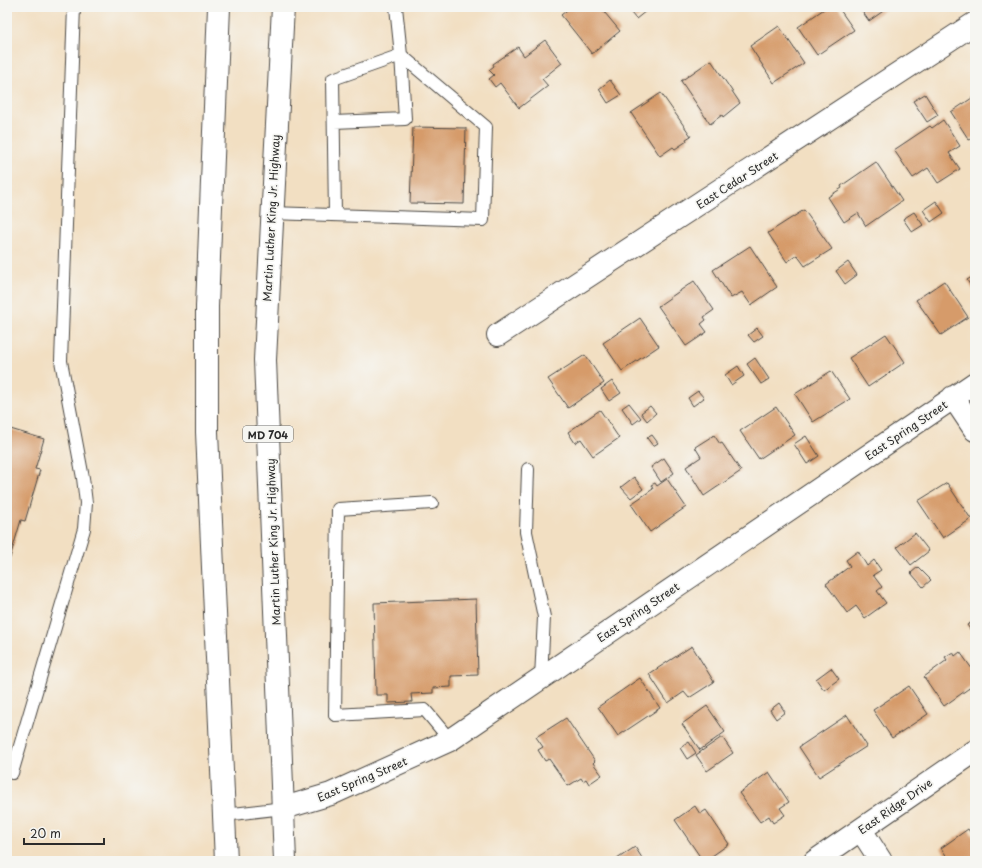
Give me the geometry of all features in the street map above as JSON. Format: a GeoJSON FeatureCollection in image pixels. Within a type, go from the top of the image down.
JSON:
{"type":"FeatureCollection","features":[{"type":"Feature","properties":{"kind":"main road"},"geometry":{"type":"LineString","coordinates":[[219,7],[207,307],[207,416],[226,861]]}},
{"type":"Feature","properties":{"kind":"main road","name":"Martin Luther King Jr. Highway"},"geometry":{"type":"LineString","coordinates":[[283,7],[271,213],[265,360],[286,861]]}},
{"type":"Feature","properties":{"kind":"main road","name":"East Cedar Street"},"geometry":{"type":"LineString","coordinates":[[498,335],[975,23]]}},
{"type":"Feature","properties":{"kind":"main road","name":"East Spring Street"},"geometry":{"type":"LineString","coordinates":[[284,808],[331,794],[450,740],[975,383]]}},
{"type":"Feature","properties":{"kind":"main road"},"geometry":{"type":"LineString","coordinates":[[953,397],[975,430]]}},
{"type":"Feature","properties":{"kind":"main road","name":"East Ridge Drive"},"geometry":{"type":"LineString","coordinates":[[815,861],[975,751]]}},
{"type":"Feature","properties":{"kind":"main road"},"geometry":{"type":"LineString","coordinates":[[861,830],[881,861]]}},
{"type":"Feature","properties":{"kind":"lane"},"geometry":{"type":"LineString","coordinates":[[12,773],[84,528],[86,503],[83,478],[61,361],[74,7]]}},
{"type":"Feature","properties":{"kind":"lane"},"geometry":{"type":"LineString","coordinates":[[334,122],[405,119],[396,7]]}},
{"type":"Feature","properties":{"kind":"lane"},"geometry":{"type":"LineString","coordinates":[[271,213],[483,220],[486,127],[401,55]]}},
{"type":"Feature","properties":{"kind":"lane"},"geometry":{"type":"LineString","coordinates":[[335,215],[333,79],[401,55]]}},
{"type":"Feature","properties":{"kind":"lane"},"geometry":{"type":"LineString","coordinates":[[528,469],[526,532],[544,617],[541,678]]}},
{"type":"Feature","properties":{"kind":"lane"},"geometry":{"type":"LineString","coordinates":[[432,503],[338,509],[335,715],[425,710],[450,740]]}},
{"type":"Feature","properties":{"kind":"lane"},"geometry":{"type":"LineString","coordinates":[[224,815],[284,808]]}},
{"type":"Feature","properties":{"kind":"building"},"geometry":{"type":"Polygon","coordinates":[[[571,7],[600,7],[620,31],[592,54],[561,15],[571,7]]]}},
{"type":"Feature","properties":{"kind":"building"},"geometry":{"type":"Polygon","coordinates":[[[626,7],[651,7],[636,19],[626,7]]]}},
{"type":"Feature","properties":{"kind":"building"},"geometry":{"type":"Polygon","coordinates":[[[827,7],[838,7],[854,30],[817,55],[798,27],[827,7]]]}},
{"type":"Feature","properties":{"kind":"building"},"geometry":{"type":"Polygon","coordinates":[[[859,7],[889,7],[869,21],[859,7]]]}},
{"type":"Feature","properties":{"kind":"building"},"geometry":{"type":"Polygon","coordinates":[[[779,26],[804,63],[774,83],[750,46],[779,26]]]}},
{"type":"Feature","properties":{"kind":"building"},"geometry":{"type":"Polygon","coordinates":[[[545,40],[562,63],[542,79],[548,86],[519,108],[500,83],[495,87],[489,79],[494,75],[489,70],[494,66],[493,64],[518,47],[524,56],[545,40]]]}},
{"type":"Feature","properties":{"kind":"building"},"geometry":{"type":"Polygon","coordinates":[[[711,60],[740,103],[723,117],[722,115],[710,124],[681,81],[711,60]]]}},
{"type":"Feature","properties":{"kind":"building"},"geometry":{"type":"Polygon","coordinates":[[[7,77],[11,77],[8,117],[7,117],[7,77]]]}},
{"type":"Feature","properties":{"kind":"building"},"geometry":{"type":"Polygon","coordinates":[[[610,80],[621,95],[608,103],[599,89],[610,80]]]}},
{"type":"Feature","properties":{"kind":"building"},"geometry":{"type":"Polygon","coordinates":[[[661,93],[691,136],[686,139],[687,141],[675,149],[673,147],[660,156],[631,113],[661,93]]]}},
{"type":"Feature","properties":{"kind":"building"},"geometry":{"type":"Polygon","coordinates":[[[925,94],[938,115],[927,122],[913,101],[925,94]]]}},
{"type":"Feature","properties":{"kind":"building"},"geometry":{"type":"Polygon","coordinates":[[[975,96],[975,137],[969,140],[951,112],[975,96]]]}},
{"type":"Feature","properties":{"kind":"building"},"geometry":{"type":"Polygon","coordinates":[[[943,120],[960,146],[949,153],[960,169],[938,183],[928,168],[913,178],[894,150],[930,126],[932,128],[943,120]]]}},
{"type":"Feature","properties":{"kind":"building"},"geometry":{"type":"Polygon","coordinates":[[[413,127],[466,128],[464,204],[410,203],[413,127]]]}},
{"type":"Feature","properties":{"kind":"building"},"geometry":{"type":"Polygon","coordinates":[[[876,162],[902,201],[866,226],[858,213],[844,222],[828,197],[842,188],[841,186],[876,162]]]}},
{"type":"Feature","properties":{"kind":"building"},"geometry":{"type":"Polygon","coordinates":[[[936,201],[944,213],[931,222],[923,210],[936,201]]]}},
{"type":"Feature","properties":{"kind":"building"},"geometry":{"type":"Polygon","coordinates":[[[804,210],[832,249],[805,266],[797,255],[787,262],[768,233],[804,210]]]}},
{"type":"Feature","properties":{"kind":"building"},"geometry":{"type":"Polygon","coordinates":[[[914,212],[923,225],[912,232],[903,219],[914,212]]]}},
{"type":"Feature","properties":{"kind":"building"},"geometry":{"type":"Polygon","coordinates":[[[750,246],[777,287],[751,305],[742,292],[731,298],[713,270],[750,246]]]}},
{"type":"Feature","properties":{"kind":"building"},"geometry":{"type":"Polygon","coordinates":[[[848,262],[857,275],[845,284],[836,271],[848,262]]]}},
{"type":"Feature","properties":{"kind":"building"},"geometry":{"type":"Polygon","coordinates":[[[975,275],[975,293],[967,280],[975,275]]]}},
{"type":"Feature","properties":{"kind":"building"},"geometry":{"type":"Polygon","coordinates":[[[694,281],[714,310],[704,317],[706,320],[701,324],[707,332],[686,346],[658,306],[694,281]]]}},
{"type":"Feature","properties":{"kind":"building"},"geometry":{"type":"Polygon","coordinates":[[[944,281],[968,317],[941,335],[916,300],[944,281]]]}},
{"type":"Feature","properties":{"kind":"building"},"geometry":{"type":"Polygon","coordinates":[[[640,318],[659,346],[622,371],[603,343],[640,318]]]}},
{"type":"Feature","properties":{"kind":"building"},"geometry":{"type":"Polygon","coordinates":[[[757,328],[763,336],[754,342],[748,335],[757,328]]]}},
{"type":"Feature","properties":{"kind":"building"},"geometry":{"type":"Polygon","coordinates":[[[886,334],[905,362],[868,387],[849,358],[886,334]]]}},
{"type":"Feature","properties":{"kind":"building"},"geometry":{"type":"Polygon","coordinates":[[[585,355],[604,383],[568,408],[548,379],[585,355]]]}},
{"type":"Feature","properties":{"kind":"building"},"geometry":{"type":"Polygon","coordinates":[[[755,358],[769,379],[761,384],[747,364],[755,358]]]}},
{"type":"Feature","properties":{"kind":"building"},"geometry":{"type":"Polygon","coordinates":[[[738,366],[744,376],[731,385],[725,375],[738,366]]]}},
{"type":"Feature","properties":{"kind":"building"},"geometry":{"type":"Polygon","coordinates":[[[831,371],[850,399],[813,422],[795,394],[831,371]]]}},
{"type":"Feature","properties":{"kind":"building"},"geometry":{"type":"Polygon","coordinates":[[[612,381],[621,393],[609,401],[601,389],[612,381]]]}},
{"type":"Feature","properties":{"kind":"building"},"geometry":{"type":"Polygon","coordinates":[[[698,391],[704,398],[693,406],[688,398],[698,391]]]}},
{"type":"Feature","properties":{"kind":"building"},"geometry":{"type":"Polygon","coordinates":[[[629,403],[641,418],[633,424],[622,408],[629,403]]]}},
{"type":"Feature","properties":{"kind":"building"},"geometry":{"type":"Polygon","coordinates":[[[650,406],[656,413],[647,421],[641,413],[650,406]]]}},
{"type":"Feature","properties":{"kind":"building"},"geometry":{"type":"Polygon","coordinates":[[[776,407],[795,435],[759,459],[740,431],[776,407]]]}},
{"type":"Feature","properties":{"kind":"building"},"geometry":{"type":"Polygon","coordinates":[[[600,410],[619,438],[593,456],[581,439],[575,443],[568,432],[600,410]]]}},
{"type":"Feature","properties":{"kind":"building"},"geometry":{"type":"Polygon","coordinates":[[[7,428],[44,439],[35,469],[40,470],[25,521],[21,520],[7,568],[7,428]]]}},
{"type":"Feature","properties":{"kind":"building"},"geometry":{"type":"Polygon","coordinates":[[[652,435],[658,443],[653,446],[647,438],[652,435]]]}},
{"type":"Feature","properties":{"kind":"building"},"geometry":{"type":"Polygon","coordinates":[[[714,435],[720,444],[722,443],[741,471],[704,496],[686,467],[701,457],[695,447],[714,435]]]}},
{"type":"Feature","properties":{"kind":"building"},"geometry":{"type":"Polygon","coordinates":[[[806,436],[819,456],[807,464],[794,444],[806,436]]]}},
{"type":"Feature","properties":{"kind":"building"},"geometry":{"type":"Polygon","coordinates":[[[664,458],[674,473],[661,482],[651,467],[664,458]]]}},
{"type":"Feature","properties":{"kind":"building"},"geometry":{"type":"Polygon","coordinates":[[[634,477],[643,489],[631,498],[621,487],[634,477]]]}},
{"type":"Feature","properties":{"kind":"building"},"geometry":{"type":"Polygon","coordinates":[[[667,479],[686,507],[650,532],[631,504],[653,489],[651,485],[655,483],[657,486],[667,479]]]}},
{"type":"Feature","properties":{"kind":"building"},"geometry":{"type":"Polygon","coordinates":[[[947,483],[971,519],[943,538],[918,501],[947,483]]]}},
{"type":"Feature","properties":{"kind":"building"},"geometry":{"type":"Polygon","coordinates":[[[915,533],[929,551],[911,565],[897,547],[915,533]]]}},
{"type":"Feature","properties":{"kind":"building"},"geometry":{"type":"Polygon","coordinates":[[[858,551],[867,566],[874,560],[881,570],[873,575],[882,587],[877,591],[886,603],[865,618],[856,606],[847,613],[826,584],[850,566],[846,560],[858,551]]]}},
{"type":"Feature","properties":{"kind":"building"},"geometry":{"type":"Polygon","coordinates":[[[918,567],[931,580],[923,587],[911,573],[918,567]]]}},
{"type":"Feature","properties":{"kind":"building"},"geometry":{"type":"Polygon","coordinates":[[[476,599],[478,675],[451,676],[451,687],[433,688],[433,693],[411,694],[412,702],[388,703],[388,695],[376,695],[374,603],[476,599]]]}},
{"type":"Feature","properties":{"kind":"building"},"geometry":{"type":"Polygon","coordinates":[[[975,620],[975,636],[967,625],[975,620]]]}},
{"type":"Feature","properties":{"kind":"building"},"geometry":{"type":"Polygon","coordinates":[[[692,646],[714,682],[689,698],[684,692],[668,703],[649,674],[692,646]]]}},
{"type":"Feature","properties":{"kind":"building"},"geometry":{"type":"Polygon","coordinates":[[[953,652],[955,656],[960,652],[975,673],[975,684],[944,706],[924,677],[947,660],[945,657],[953,652]]]}},
{"type":"Feature","properties":{"kind":"building"},"geometry":{"type":"Polygon","coordinates":[[[831,668],[839,679],[824,690],[816,679],[831,668]]]}},
{"type":"Feature","properties":{"kind":"building"},"geometry":{"type":"Polygon","coordinates":[[[640,678],[660,708],[618,736],[598,707],[640,678]]]}},
{"type":"Feature","properties":{"kind":"building"},"geometry":{"type":"Polygon","coordinates":[[[909,686],[928,714],[892,738],[873,710],[909,686]]]}},
{"type":"Feature","properties":{"kind":"building"},"geometry":{"type":"Polygon","coordinates":[[[779,703],[785,712],[776,719],[770,710],[779,703]]]}},
{"type":"Feature","properties":{"kind":"building"},"geometry":{"type":"Polygon","coordinates":[[[707,706],[725,732],[700,750],[682,724],[707,706]]]}},
{"type":"Feature","properties":{"kind":"building"},"geometry":{"type":"Polygon","coordinates":[[[847,715],[867,746],[819,777],[799,747],[847,715]]]}},
{"type":"Feature","properties":{"kind":"building"},"geometry":{"type":"Polygon","coordinates":[[[566,718],[595,761],[593,763],[602,775],[589,784],[586,779],[583,781],[581,778],[568,786],[549,759],[545,761],[538,750],[543,747],[536,737],[566,718]]]}},
{"type":"Feature","properties":{"kind":"building"},"geometry":{"type":"Polygon","coordinates":[[[722,737],[733,753],[707,771],[696,755],[722,737]]]}},
{"type":"Feature","properties":{"kind":"building"},"geometry":{"type":"Polygon","coordinates":[[[689,742],[696,753],[687,759],[680,748],[689,742]]]}},
{"type":"Feature","properties":{"kind":"building"},"geometry":{"type":"Polygon","coordinates":[[[769,772],[789,802],[780,808],[785,815],[773,823],[769,816],[760,822],[739,793],[769,772]]]}},
{"type":"Feature","properties":{"kind":"building"},"geometry":{"type":"Polygon","coordinates":[[[695,806],[700,814],[706,810],[729,844],[705,861],[703,861],[675,820],[695,806]]]}},
{"type":"Feature","properties":{"kind":"building"},"geometry":{"type":"Polygon","coordinates":[[[968,829],[975,839],[975,861],[950,861],[941,848],[968,829]]]}},
{"type":"Feature","properties":{"kind":"building"},"geometry":{"type":"Polygon","coordinates":[[[635,847],[644,861],[614,861],[635,847]]]}}]}
